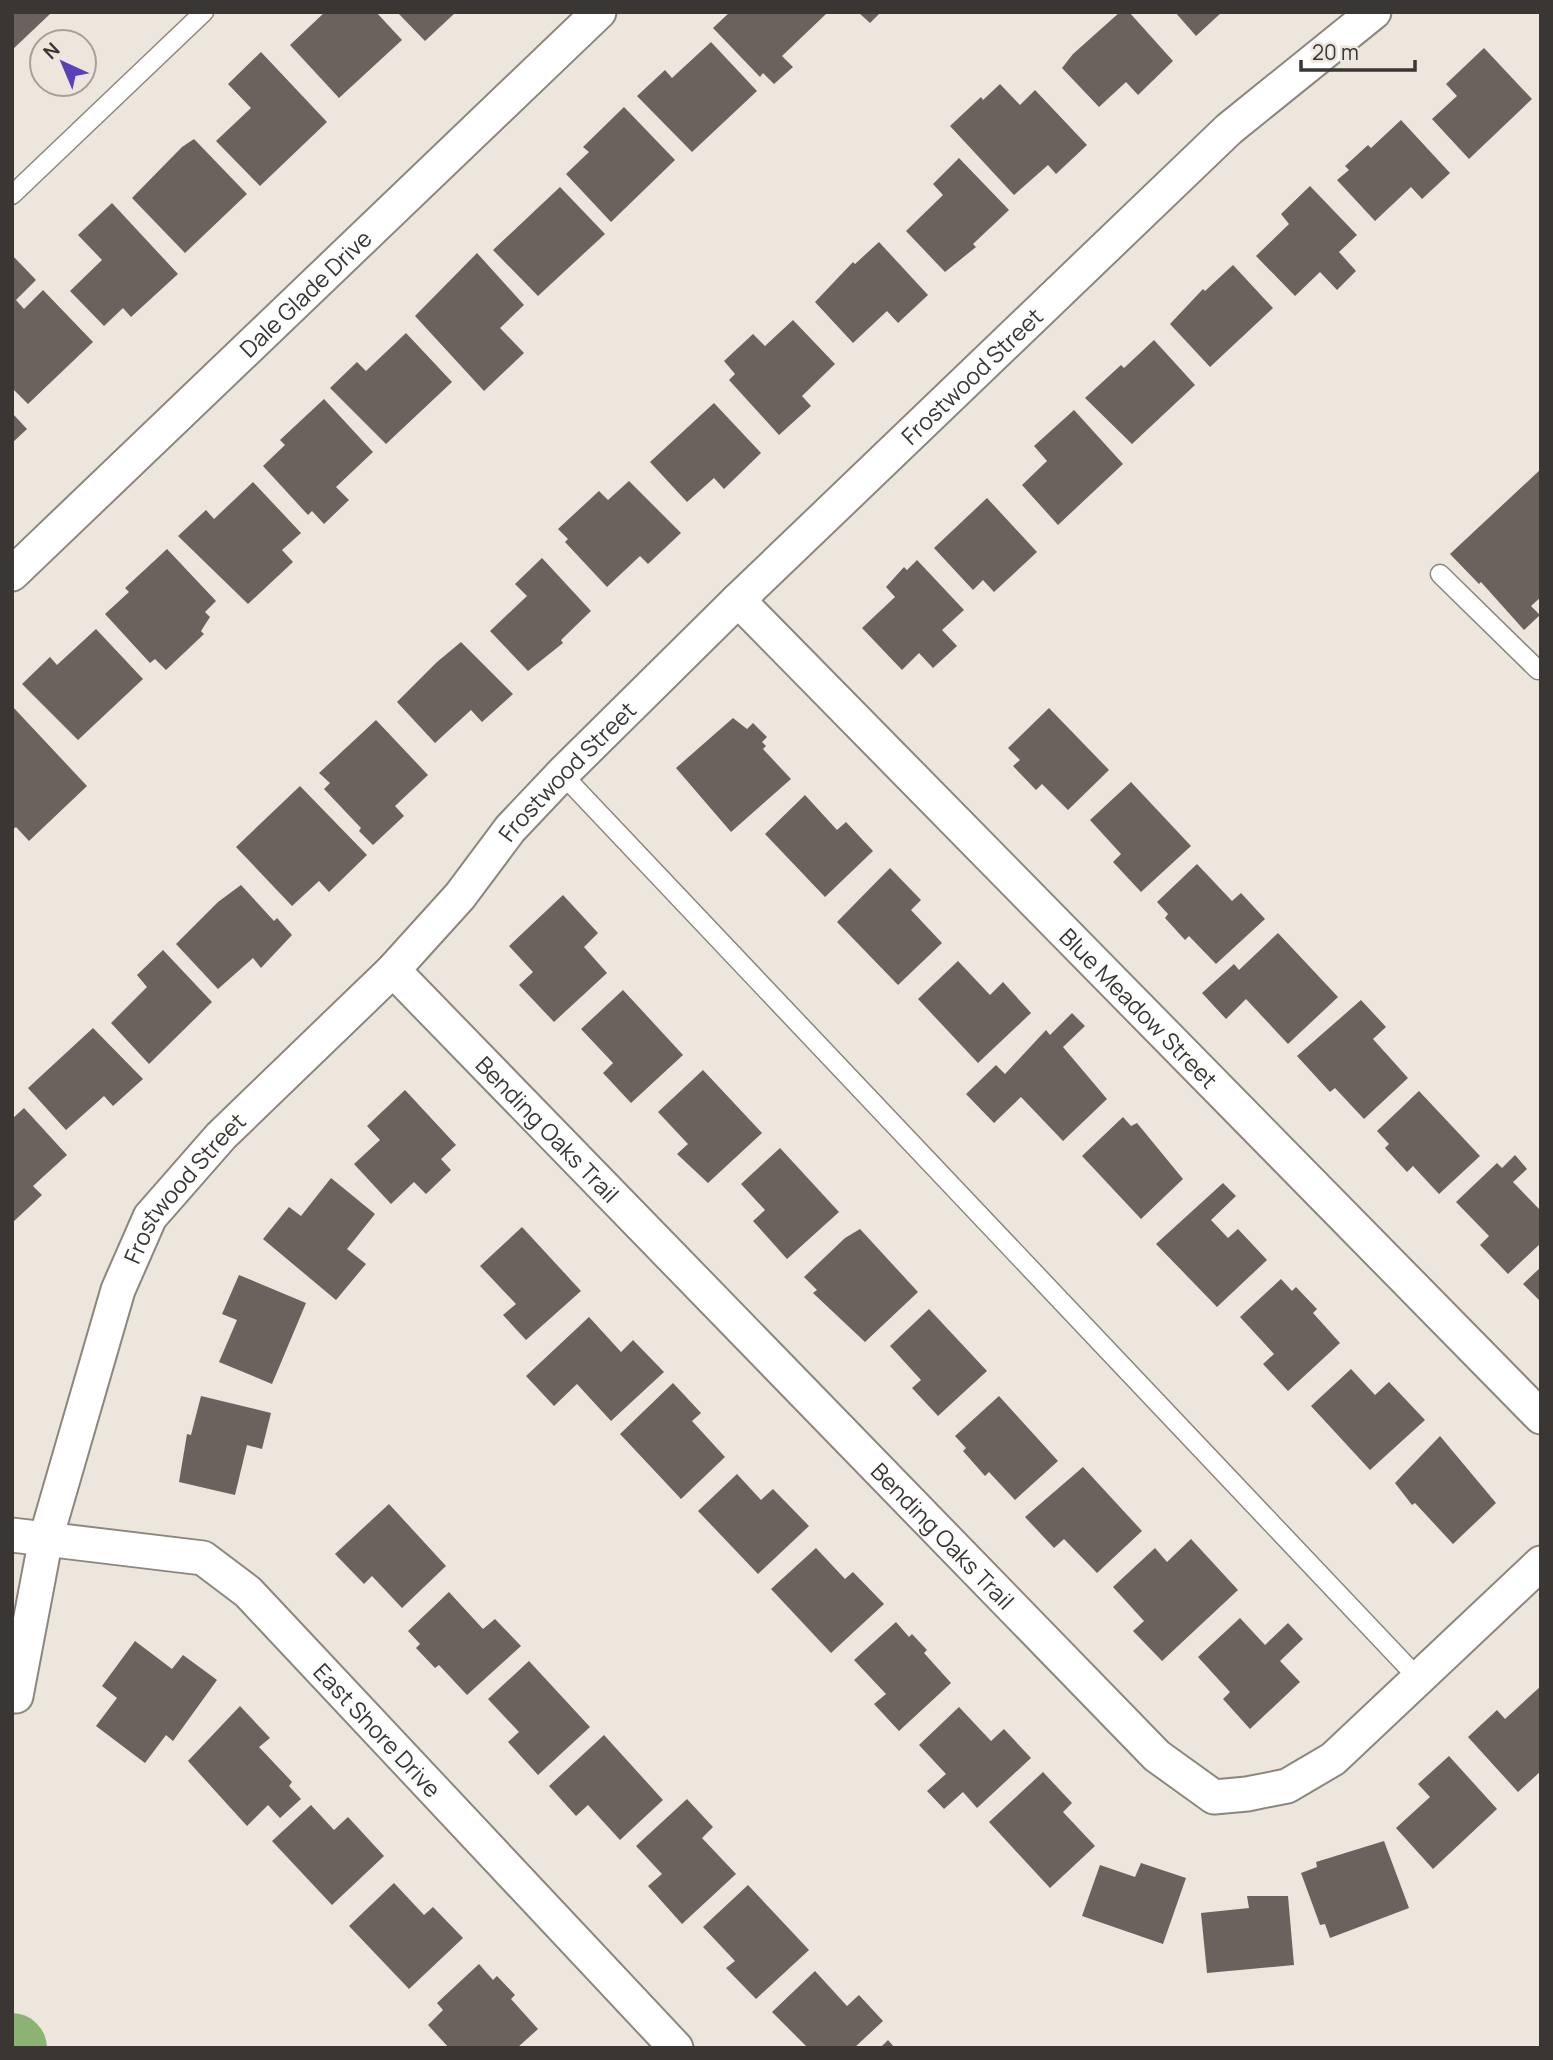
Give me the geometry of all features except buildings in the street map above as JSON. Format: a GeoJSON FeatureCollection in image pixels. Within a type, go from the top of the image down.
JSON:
{"type":"FeatureCollection","features":[{"type":"Feature","properties":{"kind":"street","name":"Dale Glade Drive"},"geometry":{"type":"LineString","coordinates":[[12,574],[599,12]]}},
{"type":"Feature","properties":{"kind":"street","name":"Frostwood Street"},"geometry":{"type":"LineString","coordinates":[[16,1696],[46,1538],[118,1290],[150,1217],[221,1136],[393,970],[460,896],[510,828],[738,600],[1229,129],[1374,12]]}},
{"type":"Feature","properties":{"kind":"street","name":"Blue Meadow Street"},"geometry":{"type":"LineString","coordinates":[[738,600],[1541,1417]]}},
{"type":"Feature","properties":{"kind":"street","name":"Bending Oaks Trail"},"geometry":{"type":"LineString","coordinates":[[393,970],[1157,1756],[1214,1797],[1287,1786],[1333,1759],[1541,1563]]}},
{"type":"Feature","properties":{"kind":"street","name":"East Shore Drive"},"geometry":{"type":"LineString","coordinates":[[12,1535],[203,1558],[248,1592],[676,2048]]}},
{"type":"Feature","properties":{"kind":"lane"},"geometry":{"type":"LineString","coordinates":[[12,195],[204,12]]}},
{"type":"Feature","properties":{"kind":"lane"},"geometry":{"type":"LineString","coordinates":[[1440,574],[1538,670],[1541,667]]}},
{"type":"Feature","properties":{"kind":"lane"},"geometry":{"type":"LineString","coordinates":[[562,774],[1418,1678]]}}]}
